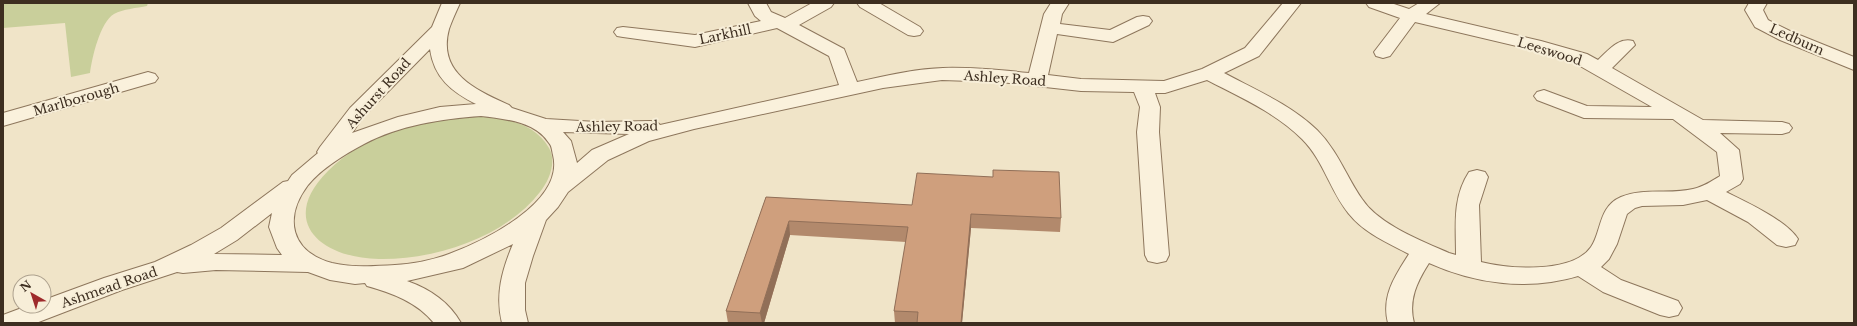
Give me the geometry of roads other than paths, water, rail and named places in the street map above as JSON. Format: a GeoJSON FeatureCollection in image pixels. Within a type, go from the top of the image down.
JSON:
{"type":"FeatureCollection","features":[{"type":"Feature","properties":{"kind":"street","name":"Ashurst Road"},"geometry":{"type":"LineString","coordinates":[[451,3],[440,29],[438,49],[442,64],[451,80],[480,99],[516,115]]}},
{"type":"Feature","properties":{"kind":"street","name":"Larkhill"},"geometry":{"type":"LineString","coordinates":[[757,3],[764,16],[783,23],[837,53],[850,89]]}},
{"type":"Feature","properties":{"kind":"street","name":"Larkhill"},"geometry":{"type":"LineString","coordinates":[[623,32],[695,41],[783,23],[825,3]]}},
{"type":"Feature","properties":{"kind":"street"},"geometry":{"type":"LineString","coordinates":[[866,3],[914,30]]}},
{"type":"Feature","properties":{"kind":"street"},"geometry":{"type":"LineString","coordinates":[[1037,80],[1053,14],[1060,3]]}},
{"type":"Feature","properties":{"kind":"street","name":"Ashley Road"},"geometry":{"type":"LineString","coordinates":[[560,187],[600,155],[641,136],[692,123],[882,82],[942,74],[1001,76],[1081,85],[1165,87],[1209,73],[1252,52],[1292,3]]}},
{"type":"Feature","properties":{"kind":"street","name":"Leeswood"},"geometry":{"type":"LineString","coordinates":[[1209,73],[1291,119],[1310,135],[1326,155],[1338,174],[1350,200],[1361,213],[1378,227],[1423,252],[1469,268],[1516,276],[1539,276],[1561,273],[1582,267],[1601,255],[1607,241],[1612,221],[1618,209],[1626,204],[1637,199],[1689,197],[1709,192],[1732,179],[1728,150],[1698,126],[1678,113],[1580,58],[1534,45],[1411,16],[1375,3]]}},
{"type":"Feature","properties":{"kind":"street"},"geometry":{"type":"LineString","coordinates":[[1383,52],[1411,16],[1430,3]]}},
{"type":"Feature","properties":{"kind":"street","name":"Ledburn"},"geometry":{"type":"LineString","coordinates":[[1758,3],[1754,10],[1761,23],[1786,36],[1854,64]]}},
{"type":"Feature","properties":{"kind":"street"},"geometry":{"type":"LineString","coordinates":[[1050,28],[1112,36],[1144,21]]}},
{"type":"Feature","properties":{"kind":"street","name":"Ashurst Road"},"geometry":{"type":"LineString","coordinates":[[321,161],[357,112],[440,29]]}},
{"type":"Feature","properties":{"kind":"street"},"geometry":{"type":"LineString","coordinates":[[1598,69],[1626,45]]}},
{"type":"Feature","properties":{"kind":"street","name":"Marlborough"},"geometry":{"type":"LineString","coordinates":[[3,120],[148,78]]}},
{"type":"Feature","properties":{"kind":"street"},"geometry":{"type":"LineString","coordinates":[[1142,86],[1150,107],[1148,132],[1157,255]]}},
{"type":"Feature","properties":{"kind":"street"},"geometry":{"type":"LineString","coordinates":[[1544,96],[1584,112],[1678,113]]}},
{"type":"Feature","properties":{"kind":"street"},"geometry":{"type":"LineString","coordinates":[[355,275],[403,274],[454,262],[499,242],[535,217],[550,202],[560,187],[566,162],[560,142],[543,125],[516,115],[481,110],[440,113],[398,123],[357,139],[321,161],[300,180],[285,204],[280,227],[289,248],[310,264],[330,271],[355,275],[395,285],[428,301],[448,323]]}},
{"type":"Feature","properties":{"kind":"street","name":"Ashley Road"},"geometry":{"type":"LineString","coordinates":[[543,125],[640,128],[692,123]]}},
{"type":"Feature","properties":{"kind":"street"},"geometry":{"type":"LineString","coordinates":[[1698,126],[1782,128]]}},
{"type":"Feature","properties":{"kind":"street"},"geometry":{"type":"LineString","coordinates":[[1469,268],[1467,205],[1477,178]]}},
{"type":"Feature","properties":{"kind":"street","name":"Ashmead Road"},"geometry":{"type":"LineString","coordinates":[[9,323],[114,284],[164,268],[200,251],[259,214],[300,180]]}},
{"type":"Feature","properties":{"kind":"street"},"geometry":{"type":"LineString","coordinates":[[1709,192],[1756,217],[1786,239]]}},
{"type":"Feature","properties":{"kind":"street"},"geometry":{"type":"LineString","coordinates":[[514,323],[512,317],[511,287],[535,217]]}},
{"type":"Feature","properties":{"kind":"street"},"geometry":{"type":"LineString","coordinates":[[1400,323],[1397,302],[1403,286],[1423,252]]}},
{"type":"Feature","properties":{"kind":"street","name":"Ashmead Road"},"geometry":{"type":"LineString","coordinates":[[164,268],[216,262],[310,264]]}},
{"type":"Feature","properties":{"kind":"street"},"geometry":{"type":"LineString","coordinates":[[1582,267],[1612,286],[1669,308]]}}]}
